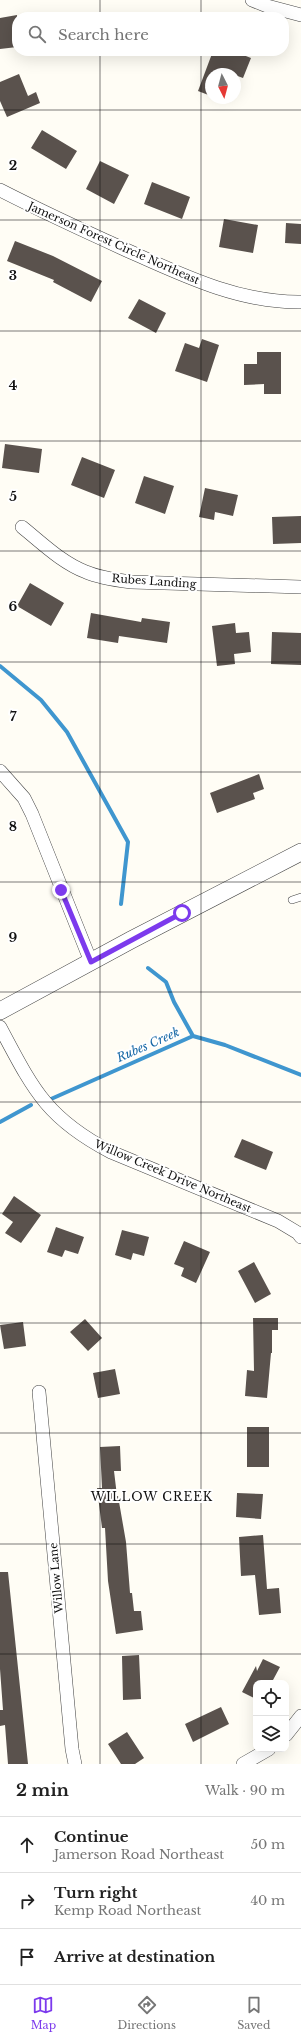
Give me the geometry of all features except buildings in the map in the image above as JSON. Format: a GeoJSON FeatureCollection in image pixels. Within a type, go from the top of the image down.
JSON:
{"type":"FeatureCollection","features":[{"type":"Feature","properties":{"kind":"street"},"geometry":{"type":"LineString","coordinates":[[252,0],[267,6],[301,15]]}},
{"type":"Feature","properties":{"kind":"street","name":"Jamerson Forest Circle Northeast"},"geometry":{"type":"LineString","coordinates":[[0,190],[108,242],[202,283],[263,299],[301,302]]}},
{"type":"Feature","properties":{"kind":"street","name":"Rubes Landing"},"geometry":{"type":"LineString","coordinates":[[22,527],[64,561],[85,572],[109,579],[131,582],[301,587]]}},
{"type":"Feature","properties":{"kind":"street"},"geometry":{"type":"LineString","coordinates":[[0,770],[24,798],[32,814],[91,962]]}},
{"type":"Feature","properties":{"kind":"street"},"geometry":{"type":"LineString","coordinates":[[0,1011],[301,852]]}},
{"type":"Feature","properties":{"kind":"street","name":"Willow Creek Drive Northeast"},"geometry":{"type":"LineString","coordinates":[[0,1027],[28,1080],[42,1101],[70,1127],[90,1141],[111,1152],[278,1221],[298,1233],[301,1237]]}},
{"type":"Feature","properties":{"kind":"street","name":"Willow Lane"},"geometry":{"type":"LineString","coordinates":[[39,1392],[72,1749],[75,1764]]}},
{"type":"Feature","properties":{"kind":"street"},"geometry":{"type":"LineString","coordinates":[[289,1731],[301,1716]]}},
{"type":"Feature","properties":{"kind":"street"},"geometry":{"type":"LineString","coordinates":[[249,1763],[265,1752]]}},
{"type":"Feature","properties":{"kind":"lane"},"geometry":{"type":"LineString","coordinates":[[292,900],[301,897]]}},
{"type":"Feature","properties":{"kind":"waterway"},"geometry":{"type":"LineString","coordinates":[[0,666],[41,700],[67,732],[128,842],[121,904]]}},
{"type":"Feature","properties":{"kind":"waterway"},"geometry":{"type":"LineString","coordinates":[[148,968],[166,982],[174,1002],[193,1036]]}},
{"type":"Feature","properties":{"kind":"waterway","name":"Rubes Creek"},"geometry":{"type":"LineString","coordinates":[[51,1099],[193,1036],[225,1045],[301,1075]]}},
{"type":"Feature","properties":{"kind":"waterway","name":"Rubes Creek"},"geometry":{"type":"LineString","coordinates":[[0,1122],[31,1105]]}},
{"type":"Feature","properties":{"kind":"district","name":"WILLOW CREEK"},"geometry":{"type":"Point","coordinates":[152,1497]}},
{"type":"Feature","properties":{"kind":"route"},"geometry":{"type":"LineString","coordinates":[[61,890],[91,962],[182,913]]}}]}
